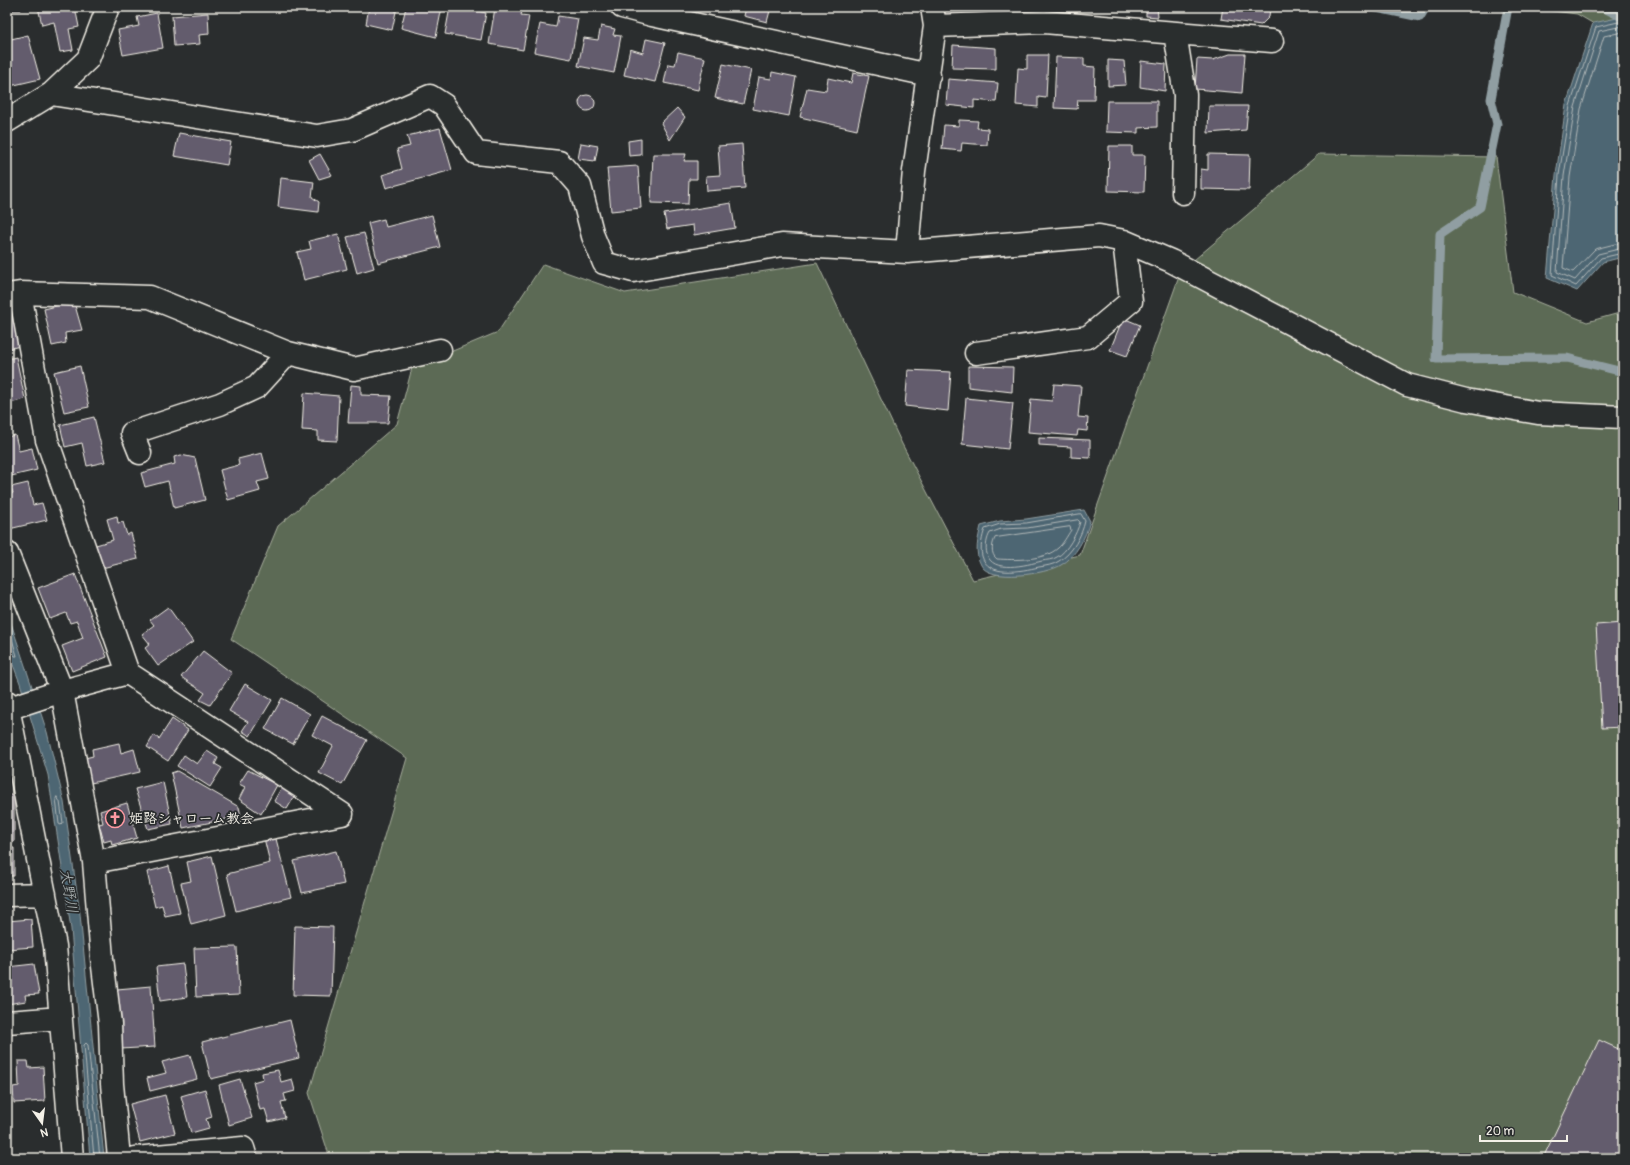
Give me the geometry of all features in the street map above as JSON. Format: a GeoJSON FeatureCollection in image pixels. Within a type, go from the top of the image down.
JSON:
{"type":"FeatureCollection","features":[{"type":"Feature","properties":{"kind":"street"},"geometry":{"type":"LineString","coordinates":[[7,121],[51,94],[88,60],[108,7]]}},
{"type":"Feature","properties":{"kind":"street"},"geometry":{"type":"LineString","coordinates":[[622,7],[653,11],[929,75]]}},
{"type":"Feature","properties":{"kind":"street"},"geometry":{"type":"LineString","coordinates":[[907,252],[914,171],[929,75],[933,17],[1044,22],[1272,41]]}},
{"type":"Feature","properties":{"kind":"street"},"geometry":{"type":"LineString","coordinates":[[1175,33],[1185,95],[1183,193]]}},
{"type":"Feature","properties":{"kind":"street"},"geometry":{"type":"LineString","coordinates":[[51,94],[317,136],[352,130],[430,96],[444,105],[476,153],[559,162],[580,186],[593,236],[604,263],[633,270],[782,245],[907,252],[1099,236],[1124,241],[1171,261],[1407,386],[1466,400],[1538,413],[1623,417]]}},
{"type":"Feature","properties":{"kind":"street"},"geometry":{"type":"LineString","coordinates":[[976,354],[1088,337],[1131,301],[1124,241]]}},
{"type":"Feature","properties":{"kind":"street"},"geometry":{"type":"LineString","coordinates":[[94,862],[342,814],[128,673],[47,440],[14,294],[150,297],[288,353],[354,369],[440,350]]}},
{"type":"Feature","properties":{"kind":"street"},"geometry":{"type":"LineString","coordinates":[[140,453],[132,433],[220,404],[257,387],[288,353]]}},
{"type":"Feature","properties":{"kind":"street"},"geometry":{"type":"LineString","coordinates":[[7,553],[62,691],[94,862],[110,1024],[112,1084],[119,1158]]}},
{"type":"Feature","properties":{"kind":"street"},"geometry":{"type":"LineString","coordinates":[[72,1158],[55,946],[45,894],[15,778],[8,705],[128,673]]}},
{"type":"Feature","properties":{"kind":"street"},"geometry":{"type":"LineString","coordinates":[[7,895],[45,894]]}},
{"type":"Feature","properties":{"kind":"street"},"geometry":{"type":"LineString","coordinates":[[7,1022],[61,1018]]}},
{"type":"Feature","properties":{"kind":"street"},"geometry":{"type":"LineString","coordinates":[[135,1158],[243,1148],[246,1158]]}},
{"type":"Feature","properties":{"kind":"green space"},"geometry":{"type":"Polygon","coordinates":[[[1520,7],[1623,7],[1623,41],[1577,14],[1520,7]]]}},
{"type":"Feature","properties":{"kind":"green space"},"geometry":{"type":"Polygon","coordinates":[[[1319,154],[1496,157],[1513,292],[1587,322],[1623,312],[1623,1158],[330,1158],[309,1093],[407,758],[231,639],[278,526],[397,424],[412,368],[498,332],[543,264],[625,293],[817,263],[902,444],[973,580],[1080,555],[1181,271],[1319,154]]]}},
{"type":"Feature","properties":{"kind":"water"},"geometry":{"type":"Polygon","coordinates":[[[1622,17],[1623,257],[1603,262],[1577,291],[1547,278],[1556,175],[1566,105],[1593,23],[1622,17]]]}},
{"type":"Feature","properties":{"kind":"water"},"geometry":{"type":"Polygon","coordinates":[[[1084,510],[1090,521],[1086,533],[1076,552],[1061,565],[1032,574],[1006,575],[986,571],[981,565],[977,550],[981,526],[1000,521],[1026,519],[1084,510]]]}},
{"type":"Feature","properties":{"kind":"water","name":"大野川"},"geometry":{"type":"Polygon","coordinates":[[[7,611],[47,732],[64,802],[80,914],[104,1158],[90,1158],[71,929],[59,847],[48,775],[20,683],[7,649],[7,611]]]}},
{"type":"Feature","properties":{"kind":"building"},"geometry":{"type":"Polygon","coordinates":[[[7,7],[21,7],[21,10],[7,10],[7,7]]]}},
{"type":"Feature","properties":{"kind":"building"},"geometry":{"type":"Polygon","coordinates":[[[38,7],[75,7],[79,27],[69,29],[73,50],[60,52],[54,22],[42,25],[38,7]]]}},
{"type":"Feature","properties":{"kind":"building"},"geometry":{"type":"Polygon","coordinates":[[[369,7],[397,7],[392,30],[366,24],[369,7]]]}},
{"type":"Feature","properties":{"kind":"building"},"geometry":{"type":"Polygon","coordinates":[[[406,7],[442,7],[436,37],[401,28],[406,7]]]}},
{"type":"Feature","properties":{"kind":"building"},"geometry":{"type":"Polygon","coordinates":[[[450,7],[478,7],[477,11],[486,13],[481,40],[445,34],[450,7]]]}},
{"type":"Feature","properties":{"kind":"building"},"geometry":{"type":"Polygon","coordinates":[[[509,7],[523,7],[521,15],[529,16],[523,50],[489,44],[495,8],[509,11],[509,7]]]}},
{"type":"Feature","properties":{"kind":"building"},"geometry":{"type":"Polygon","coordinates":[[[746,7],[771,7],[767,22],[744,16],[746,7]]]}},
{"type":"Feature","properties":{"kind":"building"},"geometry":{"type":"Polygon","coordinates":[[[1146,7],[1157,7],[1158,17],[1146,16],[1146,7]]]}},
{"type":"Feature","properties":{"kind":"building"},"geometry":{"type":"Polygon","coordinates":[[[1223,7],[1270,7],[1269,17],[1261,25],[1221,19],[1223,7]]]}},
{"type":"Feature","properties":{"kind":"building"},"geometry":{"type":"Polygon","coordinates":[[[157,13],[163,48],[123,55],[118,30],[139,26],[137,17],[157,13]]]}},
{"type":"Feature","properties":{"kind":"building"},"geometry":{"type":"Polygon","coordinates":[[[208,13],[209,34],[199,35],[200,44],[174,46],[172,16],[208,13]]]}},
{"type":"Feature","properties":{"kind":"building"},"geometry":{"type":"Polygon","coordinates":[[[558,16],[578,19],[571,59],[534,52],[540,24],[556,27],[558,16]]]}},
{"type":"Feature","properties":{"kind":"building"},"geometry":{"type":"Polygon","coordinates":[[[601,26],[615,29],[613,35],[621,36],[614,73],[578,66],[584,38],[598,40],[601,26]]]}},
{"type":"Feature","properties":{"kind":"building"},"geometry":{"type":"Polygon","coordinates":[[[28,35],[40,79],[10,86],[11,92],[7,93],[7,40],[28,35]]]}},
{"type":"Feature","properties":{"kind":"building"},"geometry":{"type":"Polygon","coordinates":[[[646,39],[665,43],[655,82],[624,75],[630,49],[643,53],[646,39]]]}},
{"type":"Feature","properties":{"kind":"building"},"geometry":{"type":"Polygon","coordinates":[[[953,45],[996,48],[996,69],[952,68],[953,45]]]}},
{"type":"Feature","properties":{"kind":"building"},"geometry":{"type":"Polygon","coordinates":[[[678,52],[705,58],[698,90],[664,83],[668,64],[675,65],[678,52]]]}},
{"type":"Feature","properties":{"kind":"building"},"geometry":{"type":"Polygon","coordinates":[[[1230,54],[1245,54],[1242,93],[1195,89],[1197,59],[1213,60],[1230,54]]]}},
{"type":"Feature","properties":{"kind":"building"},"geometry":{"type":"Polygon","coordinates":[[[1027,55],[1048,55],[1046,98],[1038,97],[1038,107],[1016,105],[1018,68],[1027,69],[1027,55]]]}},
{"type":"Feature","properties":{"kind":"building"},"geometry":{"type":"Polygon","coordinates":[[[1056,57],[1084,58],[1084,66],[1095,67],[1094,100],[1078,100],[1077,109],[1054,108],[1056,57]]]}},
{"type":"Feature","properties":{"kind":"building"},"geometry":{"type":"Polygon","coordinates":[[[1108,60],[1124,61],[1126,85],[1108,86],[1108,60]]]}},
{"type":"Feature","properties":{"kind":"building"},"geometry":{"type":"Polygon","coordinates":[[[1141,61],[1166,64],[1165,91],[1140,87],[1141,61]]]}},
{"type":"Feature","properties":{"kind":"building"},"geometry":{"type":"Polygon","coordinates":[[[723,64],[751,70],[743,104],[715,98],[723,64]]]}},
{"type":"Feature","properties":{"kind":"building"},"geometry":{"type":"Polygon","coordinates":[[[772,72],[796,77],[789,116],[753,109],[759,77],[771,79],[772,72]]]}},
{"type":"Feature","properties":{"kind":"building"},"geometry":{"type":"Polygon","coordinates":[[[853,73],[869,76],[857,130],[800,117],[807,88],[826,91],[828,78],[851,83],[853,73]]]}},
{"type":"Feature","properties":{"kind":"building"},"geometry":{"type":"Polygon","coordinates":[[[948,79],[998,83],[996,102],[974,100],[974,108],[946,105],[948,79]]]}},
{"type":"Feature","properties":{"kind":"building"},"geometry":{"type":"Polygon","coordinates":[[[584,95],[590,95],[595,100],[593,109],[590,111],[584,111],[579,106],[579,100],[584,95]]]}},
{"type":"Feature","properties":{"kind":"building"},"geometry":{"type":"Polygon","coordinates":[[[1107,101],[1157,101],[1157,127],[1138,128],[1138,133],[1106,132],[1107,101]]]}},
{"type":"Feature","properties":{"kind":"building"},"geometry":{"type":"Polygon","coordinates":[[[1209,106],[1248,106],[1246,130],[1208,133],[1209,106]]]}},
{"type":"Feature","properties":{"kind":"building"},"geometry":{"type":"Polygon","coordinates":[[[677,108],[685,117],[670,140],[661,123],[677,108]]]}},
{"type":"Feature","properties":{"kind":"building"},"geometry":{"type":"Polygon","coordinates":[[[959,120],[978,121],[977,128],[988,129],[987,145],[962,143],[961,151],[942,149],[944,125],[959,126],[959,120]]]}},
{"type":"Feature","properties":{"kind":"building"},"geometry":{"type":"Polygon","coordinates":[[[440,128],[452,170],[386,188],[382,175],[402,169],[397,149],[410,146],[407,136],[440,128]]]}},
{"type":"Feature","properties":{"kind":"building"},"geometry":{"type":"Polygon","coordinates":[[[179,133],[231,142],[227,165],[174,156],[179,133]]]}},
{"type":"Feature","properties":{"kind":"building"},"geometry":{"type":"Polygon","coordinates":[[[641,139],[641,155],[629,156],[628,141],[641,139]]]}},
{"type":"Feature","properties":{"kind":"building"},"geometry":{"type":"Polygon","coordinates":[[[581,143],[598,146],[595,161],[578,159],[581,143]]]}},
{"type":"Feature","properties":{"kind":"building"},"geometry":{"type":"Polygon","coordinates":[[[742,144],[745,188],[707,191],[706,176],[720,175],[718,146],[742,144]]]}},
{"type":"Feature","properties":{"kind":"building"},"geometry":{"type":"Polygon","coordinates":[[[1109,146],[1132,146],[1132,155],[1145,155],[1144,192],[1108,191],[1109,146]]]}},
{"type":"Feature","properties":{"kind":"building"},"geometry":{"type":"Polygon","coordinates":[[[320,154],[332,175],[319,179],[309,160],[320,154]]]}},
{"type":"Feature","properties":{"kind":"building"},"geometry":{"type":"Polygon","coordinates":[[[653,154],[686,154],[684,161],[697,161],[697,179],[689,179],[688,204],[651,203],[653,154]]]}},
{"type":"Feature","properties":{"kind":"building"},"geometry":{"type":"Polygon","coordinates":[[[1208,154],[1250,155],[1249,190],[1201,189],[1201,169],[1208,170],[1208,154]]]}},
{"type":"Feature","properties":{"kind":"building"},"geometry":{"type":"Polygon","coordinates":[[[638,166],[641,208],[611,211],[607,168],[638,166]]]}},
{"type":"Feature","properties":{"kind":"building"},"geometry":{"type":"Polygon","coordinates":[[[281,178],[314,182],[312,197],[319,202],[318,212],[278,207],[281,178]]]}},
{"type":"Feature","properties":{"kind":"building"},"geometry":{"type":"Polygon","coordinates":[[[731,203],[735,228],[694,235],[693,225],[667,229],[664,214],[731,203]]]}},
{"type":"Feature","properties":{"kind":"building"},"geometry":{"type":"Polygon","coordinates":[[[432,215],[440,247],[378,263],[368,223],[384,219],[386,227],[432,215]]]}},
{"type":"Feature","properties":{"kind":"building"},"geometry":{"type":"Polygon","coordinates":[[[364,233],[374,268],[357,273],[347,237],[364,233]]]}},
{"type":"Feature","properties":{"kind":"building"},"geometry":{"type":"Polygon","coordinates":[[[338,234],[347,269],[304,280],[297,252],[311,249],[309,241],[338,234]]]}},
{"type":"Feature","properties":{"kind":"building"},"geometry":{"type":"Polygon","coordinates":[[[74,302],[82,330],[65,333],[66,343],[52,346],[44,309],[74,302]]]}},
{"type":"Feature","properties":{"kind":"building"},"geometry":{"type":"Polygon","coordinates":[[[11,311],[20,346],[8,349],[7,312],[11,311]]]}},
{"type":"Feature","properties":{"kind":"building"},"geometry":{"type":"Polygon","coordinates":[[[1123,318],[1140,325],[1127,356],[1110,350],[1123,318]]]}},
{"type":"Feature","properties":{"kind":"building"},"geometry":{"type":"Polygon","coordinates":[[[16,357],[25,399],[7,404],[7,359],[16,357]]]}},
{"type":"Feature","properties":{"kind":"building"},"geometry":{"type":"Polygon","coordinates":[[[80,366],[89,407],[64,412],[54,372],[80,366]]]}},
{"type":"Feature","properties":{"kind":"building"},"geometry":{"type":"Polygon","coordinates":[[[968,366],[1013,367],[1012,392],[968,387],[968,366]]]}},
{"type":"Feature","properties":{"kind":"building"},"geometry":{"type":"Polygon","coordinates":[[[908,370],[951,372],[948,411],[905,406],[908,370]]]}},
{"type":"Feature","properties":{"kind":"building"},"geometry":{"type":"Polygon","coordinates":[[[1054,384],[1081,386],[1078,417],[1088,418],[1087,431],[1078,430],[1077,436],[1028,432],[1031,399],[1052,401],[1054,384]]]}},
{"type":"Feature","properties":{"kind":"building"},"geometry":{"type":"Polygon","coordinates":[[[351,385],[361,386],[361,395],[391,396],[388,423],[348,423],[351,385]]]}},
{"type":"Feature","properties":{"kind":"building"},"geometry":{"type":"Polygon","coordinates":[[[304,393],[339,396],[337,441],[318,440],[318,431],[302,430],[304,393]]]}},
{"type":"Feature","properties":{"kind":"building"},"geometry":{"type":"Polygon","coordinates":[[[966,398],[1013,403],[1008,449],[962,444],[966,398]]]}},
{"type":"Feature","properties":{"kind":"building"},"geometry":{"type":"Polygon","coordinates":[[[94,417],[105,462],[87,466],[82,443],[65,447],[60,425],[94,417]]]}},
{"type":"Feature","properties":{"kind":"building"},"geometry":{"type":"Polygon","coordinates":[[[15,435],[19,451],[32,448],[37,470],[7,477],[7,437],[15,435]]]}},
{"type":"Feature","properties":{"kind":"building"},"geometry":{"type":"Polygon","coordinates":[[[1039,438],[1090,440],[1090,458],[1071,457],[1071,447],[1039,445],[1039,438]]]}},
{"type":"Feature","properties":{"kind":"building"},"geometry":{"type":"Polygon","coordinates":[[[262,453],[269,479],[257,482],[260,491],[228,500],[220,470],[239,465],[238,459],[262,453]]]}},
{"type":"Feature","properties":{"kind":"building"},"geometry":{"type":"Polygon","coordinates":[[[181,455],[195,458],[205,500],[174,508],[168,481],[145,487],[141,473],[175,464],[174,457],[181,455]]]}},
{"type":"Feature","properties":{"kind":"building"},"geometry":{"type":"Polygon","coordinates":[[[28,483],[33,505],[42,503],[47,520],[9,529],[7,519],[7,495],[13,493],[11,487],[28,483]]]}},
{"type":"Feature","properties":{"kind":"building"},"geometry":{"type":"Polygon","coordinates":[[[117,516],[118,523],[123,522],[127,535],[131,533],[138,559],[102,568],[96,545],[113,540],[107,519],[117,516]]]}},
{"type":"Feature","properties":{"kind":"building"},"geometry":{"type":"Polygon","coordinates":[[[75,574],[107,657],[72,671],[62,646],[83,638],[77,621],[70,623],[66,613],[50,619],[38,588],[75,574]]]}},
{"type":"Feature","properties":{"kind":"building"},"geometry":{"type":"Polygon","coordinates":[[[168,607],[193,642],[158,666],[145,648],[150,644],[142,634],[154,625],[150,620],[168,607]]]}},
{"type":"Feature","properties":{"kind":"building"},"geometry":{"type":"Polygon","coordinates":[[[1623,623],[1623,727],[1602,728],[1596,625],[1623,623]]]}},
{"type":"Feature","properties":{"kind":"building"},"geometry":{"type":"Polygon","coordinates":[[[203,651],[232,673],[210,705],[200,700],[205,693],[181,677],[203,651]]]}},
{"type":"Feature","properties":{"kind":"building"},"geometry":{"type":"Polygon","coordinates":[[[245,684],[272,700],[250,736],[242,731],[248,722],[229,711],[245,684]]]}},
{"type":"Feature","properties":{"kind":"building"},"geometry":{"type":"Polygon","coordinates":[[[282,698],[310,714],[293,744],[265,729],[282,698]]]}},
{"type":"Feature","properties":{"kind":"building"},"geometry":{"type":"Polygon","coordinates":[[[322,716],[367,740],[342,785],[319,773],[333,746],[312,735],[322,716]]]}},
{"type":"Feature","properties":{"kind":"building"},"geometry":{"type":"Polygon","coordinates":[[[172,719],[188,730],[168,761],[147,747],[154,735],[159,739],[172,719]]]}},
{"type":"Feature","properties":{"kind":"building"},"geometry":{"type":"Polygon","coordinates":[[[119,743],[121,753],[134,749],[140,772],[91,783],[85,758],[93,756],[92,749],[119,743]]]}},
{"type":"Feature","properties":{"kind":"building"},"geometry":{"type":"Polygon","coordinates":[[[207,751],[218,758],[215,764],[222,768],[210,787],[177,766],[184,755],[197,764],[207,751]]]}},
{"type":"Feature","properties":{"kind":"building"},"geometry":{"type":"Polygon","coordinates":[[[248,770],[277,785],[261,814],[239,799],[245,787],[239,784],[248,770]]]}},
{"type":"Feature","properties":{"kind":"building"},"geometry":{"type":"Polygon","coordinates":[[[177,771],[239,807],[241,816],[183,828],[171,773],[177,771]]]}},
{"type":"Feature","properties":{"kind":"building"},"geometry":{"type":"Polygon","coordinates":[[[163,782],[172,824],[148,829],[135,789],[163,782]]]}},
{"type":"Feature","properties":{"kind":"building"},"geometry":{"type":"Polygon","coordinates":[[[283,785],[297,792],[287,809],[274,801],[283,785]]]}},
{"type":"Feature","properties":{"kind":"building"},"geometry":{"type":"Polygon","coordinates":[[[7,795],[14,795],[14,842],[7,842],[7,795]]]}},
{"type":"Feature","properties":{"kind":"building"},"geometry":{"type":"Polygon","coordinates":[[[127,803],[137,838],[112,845],[111,840],[104,842],[99,824],[103,823],[100,811],[127,803]]]}},
{"type":"Feature","properties":{"kind":"building"},"geometry":{"type":"Polygon","coordinates":[[[275,835],[291,897],[236,911],[227,874],[270,863],[264,838],[275,835]]]}},
{"type":"Feature","properties":{"kind":"building"},"geometry":{"type":"Polygon","coordinates":[[[7,848],[14,848],[14,876],[7,876],[7,848]]]}},
{"type":"Feature","properties":{"kind":"building"},"geometry":{"type":"Polygon","coordinates":[[[336,851],[344,884],[302,893],[294,861],[336,851]]]}},
{"type":"Feature","properties":{"kind":"building"},"geometry":{"type":"Polygon","coordinates":[[[212,856],[226,915],[191,924],[181,883],[191,881],[187,862],[212,856]]]}},
{"type":"Feature","properties":{"kind":"building"},"geometry":{"type":"Polygon","coordinates":[[[169,866],[180,913],[165,916],[162,905],[155,907],[147,872],[169,866]]]}},
{"type":"Feature","properties":{"kind":"building"},"geometry":{"type":"Polygon","coordinates":[[[31,919],[33,947],[7,949],[7,921],[31,919]]]}},
{"type":"Feature","properties":{"kind":"building"},"geometry":{"type":"Polygon","coordinates":[[[295,926],[333,927],[331,996],[293,995],[295,926]]]}},
{"type":"Feature","properties":{"kind":"building"},"geometry":{"type":"Polygon","coordinates":[[[237,947],[239,995],[196,997],[194,948],[237,947]]]}},
{"type":"Feature","properties":{"kind":"building"},"geometry":{"type":"Polygon","coordinates":[[[34,964],[39,994],[25,995],[26,1001],[7,1004],[7,967],[34,964]]]}},
{"type":"Feature","properties":{"kind":"building"},"geometry":{"type":"Polygon","coordinates":[[[183,964],[187,997],[160,1001],[156,967],[183,964]]]}},
{"type":"Feature","properties":{"kind":"building"},"geometry":{"type":"Polygon","coordinates":[[[151,986],[155,1047],[121,1049],[117,989],[151,986]]]}},
{"type":"Feature","properties":{"kind":"building"},"geometry":{"type":"Polygon","coordinates":[[[290,1020],[299,1058],[211,1079],[202,1042],[290,1020]]]}},
{"type":"Feature","properties":{"kind":"building"},"geometry":{"type":"Polygon","coordinates":[[[1599,1040],[1623,1051],[1623,1158],[1543,1158],[1599,1040]]]}},
{"type":"Feature","properties":{"kind":"building"},"geometry":{"type":"Polygon","coordinates":[[[190,1055],[197,1079],[150,1091],[147,1078],[166,1073],[162,1062],[190,1055]]]}},
{"type":"Feature","properties":{"kind":"building"},"geometry":{"type":"Polygon","coordinates":[[[7,1057],[10,1101],[7,1101],[7,1057]]]}},
{"type":"Feature","properties":{"kind":"building"},"geometry":{"type":"Polygon","coordinates":[[[18,1061],[28,1061],[29,1068],[43,1067],[45,1101],[14,1103],[13,1087],[19,1086],[18,1061]]]}},
{"type":"Feature","properties":{"kind":"building"},"geometry":{"type":"Polygon","coordinates":[[[278,1070],[281,1082],[292,1079],[295,1091],[284,1094],[286,1101],[281,1102],[285,1118],[269,1122],[265,1109],[260,1110],[253,1082],[263,1079],[262,1073],[278,1070]]]}},
{"type":"Feature","properties":{"kind":"building"},"geometry":{"type":"Polygon","coordinates":[[[240,1079],[252,1118],[229,1125],[219,1085],[240,1079]]]}},
{"type":"Feature","properties":{"kind":"building"},"geometry":{"type":"Polygon","coordinates":[[[205,1089],[212,1117],[206,1119],[209,1128],[191,1133],[181,1096],[205,1089]]]}},
{"type":"Feature","properties":{"kind":"building"},"geometry":{"type":"Polygon","coordinates":[[[165,1095],[175,1133],[140,1142],[130,1104],[165,1095]]]}},
{"type":"Feature","properties":{"kind":"waterway"},"geometry":{"type":"LineString","coordinates":[[1372,7],[1420,17],[1426,7]]}},
{"type":"Feature","properties":{"kind":"waterway"},"geometry":{"type":"LineString","coordinates":[[1508,7],[1491,99],[1497,124],[1480,207],[1440,234],[1436,359],[1567,358],[1623,372]]}},
{"type":"Feature","properties":{"kind":"waterway"},"geometry":{"type":"LineString","coordinates":[[1602,7],[1622,17]]}},
{"type":"Feature","properties":{"kind":"place","name":"姫路シャローム教会"},"geometry":{"type":"Point","coordinates":[115,818]}}]}
